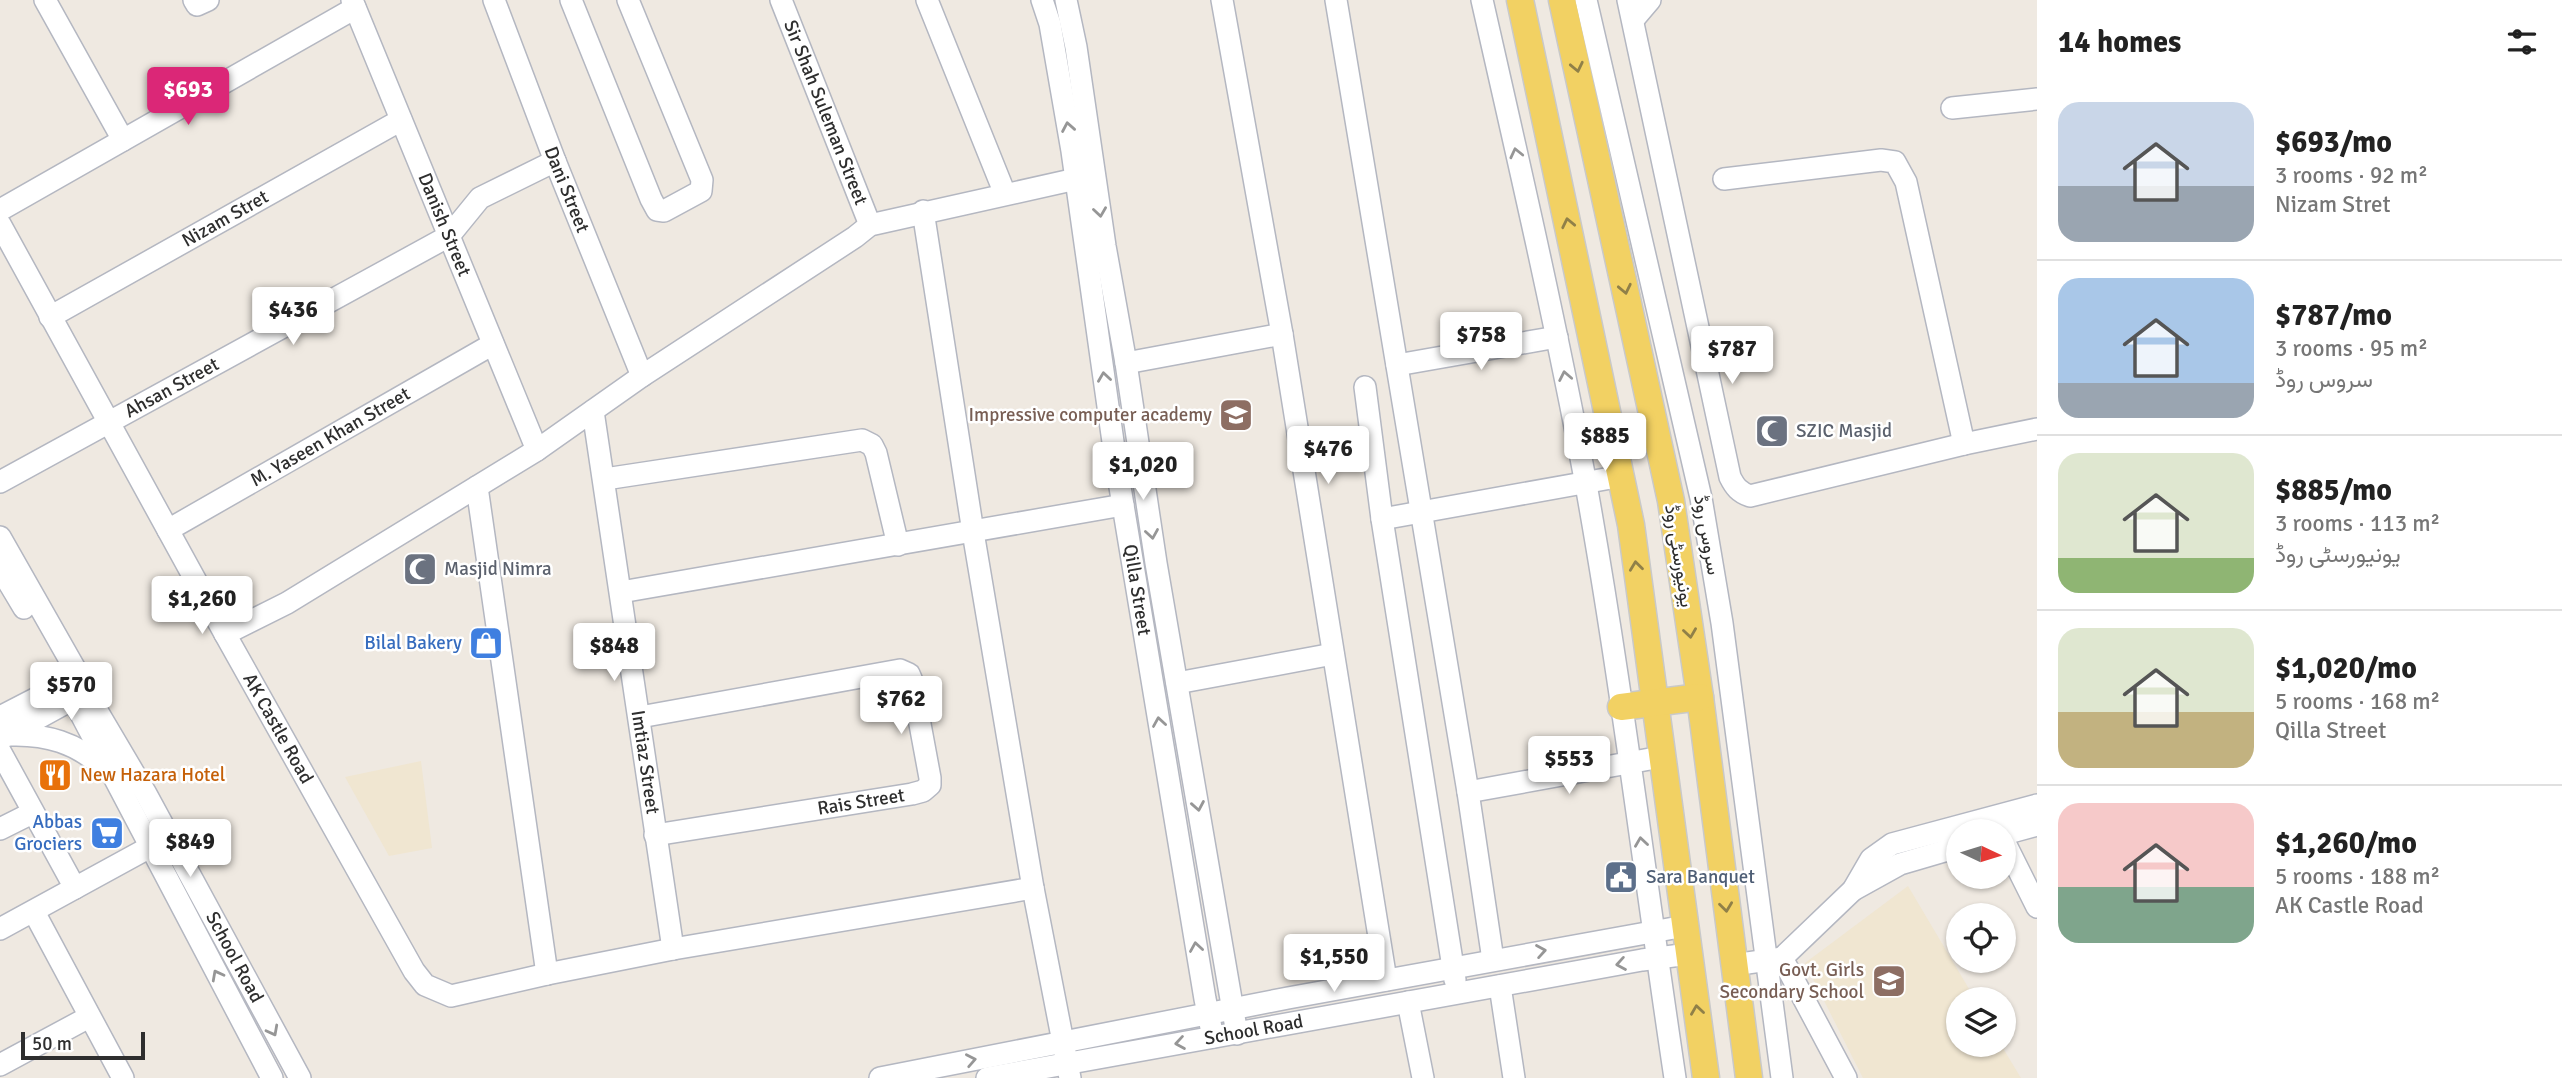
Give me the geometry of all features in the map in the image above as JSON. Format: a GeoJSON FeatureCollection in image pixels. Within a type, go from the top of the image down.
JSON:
{"type":"FeatureCollection","features":[{"type":"Feature","properties":{"kind":"main road"},"geometry":{"type":"LineString","coordinates":[[1520,0],[1631,525],[1706,1078]]}},
{"type":"Feature","properties":{"kind":"main road","name":"یونیورسٹی روڈ"},"geometry":{"type":"LineString","coordinates":[[1562,0],[1671,500],[1700,697],[1749,1078]]}},
{"type":"Feature","properties":{"kind":"main road"},"geometry":{"type":"LineString","coordinates":[[1621,707],[1700,697]]}},
{"type":"Feature","properties":{"kind":"street"},"geometry":{"type":"LineString","coordinates":[[45,0],[123,140]]}},
{"type":"Feature","properties":{"kind":"street"},"geometry":{"type":"LineString","coordinates":[[194,0],[197,5],[208,0]]}},
{"type":"Feature","properties":{"kind":"street","name":"Dani Street"},"geometry":{"type":"LineString","coordinates":[[494,0],[555,161],[642,376]]}},
{"type":"Feature","properties":{"kind":"street"},"geometry":{"type":"LineString","coordinates":[[571,0],[651,199],[657,210],[664,211],[701,191],[702,180],[628,0]]}},
{"type":"Feature","properties":{"kind":"street","name":"Sir Shah Suleman Street"},"geometry":{"type":"LineString","coordinates":[[781,0],[870,225]]}},
{"type":"Feature","properties":{"kind":"street"},"geometry":{"type":"LineString","coordinates":[[927,0],[1005,194]]}},
{"type":"Feature","properties":{"kind":"street","name":"Qilla Street"},"geometry":{"type":"LineString","coordinates":[[1042,0],[1049,24],[1076,179],[1123,505],[1213,1037]]}},
{"type":"Feature","properties":{"kind":"street","name":"Qilla Street"},"geometry":{"type":"LineString","coordinates":[[1066,0],[1076,47],[1105,246],[1237,1034]]}},
{"type":"Feature","properties":{"kind":"street"},"geometry":{"type":"LineString","coordinates":[[1222,0],[1282,334],[1386,980]]}},
{"type":"Feature","properties":{"kind":"street"},"geometry":{"type":"LineString","coordinates":[[1336,0],[1468,792],[1493,960]]}},
{"type":"Feature","properties":{"kind":"street"},"geometry":{"type":"LineString","coordinates":[[1482,0],[1557,337],[1585,482],[1630,764],[1675,1078]]}},
{"type":"Feature","properties":{"kind":"street","name":"سروس روڈ"},"geometry":{"type":"LineString","coordinates":[[1586,0],[1700,498],[1774,959],[1782,1078]]}},
{"type":"Feature","properties":{"kind":"street"},"geometry":{"type":"LineString","coordinates":[[1650,0],[1631,10],[1727,463],[1735,487],[1750,496],[2037,429]]}},
{"type":"Feature","properties":{"kind":"street"},"geometry":{"type":"LineString","coordinates":[[0,210],[354,4]]}},
{"type":"Feature","properties":{"kind":"street","name":"Danish Street"},"geometry":{"type":"LineString","coordinates":[[354,4],[537,450]]}},
{"type":"Feature","properties":{"kind":"street"},"geometry":{"type":"LineString","coordinates":[[1952,108],[2037,99]]}},
{"type":"Feature","properties":{"kind":"street","name":"Nizam Stret"},"geometry":{"type":"LineString","coordinates":[[50,317],[401,120]]}},
{"type":"Feature","properties":{"kind":"street"},"geometry":{"type":"LineString","coordinates":[[1724,179],[1881,160],[1895,162],[1906,182],[1964,444]]}},
{"type":"Feature","properties":{"kind":"street","name":"Ahsan Street"},"geometry":{"type":"LineString","coordinates":[[0,482],[449,236],[480,198],[555,161]]}},
{"type":"Feature","properties":{"kind":"street"},"geometry":{"type":"LineString","coordinates":[[225,634],[286,603],[537,450],[642,376],[870,225],[923,211],[1076,179]]}},
{"type":"Feature","properties":{"kind":"street"},"geometry":{"type":"LineString","coordinates":[[923,211],[973,532],[1033,888],[1066,1061]]}},
{"type":"Feature","properties":{"kind":"street","name":"AK Castle Road"},"geometry":{"type":"LineString","coordinates":[[0,224],[414,971],[425,985],[451,996],[547,974]]}},
{"type":"Feature","properties":{"kind":"street"},"geometry":{"type":"LineString","coordinates":[[1126,363],[1282,334]]}},
{"type":"Feature","properties":{"kind":"street"},"geometry":{"type":"LineString","coordinates":[[1397,365],[1557,337]]}},
{"type":"Feature","properties":{"kind":"street","name":"M. Yaseen Khan Street"},"geometry":{"type":"LineString","coordinates":[[168,530],[493,344]]}},
{"type":"Feature","properties":{"kind":"street"},"geometry":{"type":"LineString","coordinates":[[1365,387],[1382,519],[1457,993]]}},
{"type":"Feature","properties":{"kind":"street","name":"Imtiaz Street"},"geometry":{"type":"LineString","coordinates":[[593,411],[673,949]]}},
{"type":"Feature","properties":{"kind":"street"},"geometry":{"type":"LineString","coordinates":[[605,479],[862,440],[872,445],[876,453],[898,545]]}},
{"type":"Feature","properties":{"kind":"street"},"geometry":{"type":"LineString","coordinates":[[1382,519],[1622,476]]}},
{"type":"Feature","properties":{"kind":"street"},"geometry":{"type":"LineString","coordinates":[[477,487],[547,974],[673,949],[1033,888]]}},
{"type":"Feature","properties":{"kind":"street"},"geometry":{"type":"LineString","coordinates":[[621,592],[1123,505]]}},
{"type":"Feature","properties":{"kind":"street","name":"School Road"},"geometry":{"type":"LineString","coordinates":[[0,537],[74,686],[110,773],[272,1078]]}},
{"type":"Feature","properties":{"kind":"street","name":"School Road"},"geometry":{"type":"LineString","coordinates":[[0,568],[145,792],[300,1078]]}},
{"type":"Feature","properties":{"kind":"street"},"geometry":{"type":"LineString","coordinates":[[1177,683],[1334,654]]}},
{"type":"Feature","properties":{"kind":"street","name":"Rais Street"},"geometry":{"type":"LineString","coordinates":[[640,717],[900,670],[909,674],[912,681],[930,778],[930,785],[923,791],[912,794],[655,835]]}},
{"type":"Feature","properties":{"kind":"street"},"geometry":{"type":"LineString","coordinates":[[2,735],[74,686]]}},
{"type":"Feature","properties":{"kind":"street"},"geometry":{"type":"LineString","coordinates":[[1700,697],[1731,693]]}},
{"type":"Feature","properties":{"kind":"street"},"geometry":{"type":"LineString","coordinates":[[2,735],[37,734],[64,741],[89,754],[110,773]]}},
{"type":"Feature","properties":{"kind":"street"},"geometry":{"type":"LineString","coordinates":[[2,735],[32,813],[75,888]]}},
{"type":"Feature","properties":{"kind":"street"},"geometry":{"type":"LineString","coordinates":[[1468,792],[1661,757]]}},
{"type":"Feature","properties":{"kind":"street"},"geometry":{"type":"LineString","coordinates":[[125,802],[145,792]]}},
{"type":"Feature","properties":{"kind":"street"},"geometry":{"type":"LineString","coordinates":[[1853,891],[1871,859],[1892,844],[2037,805]]}},
{"type":"Feature","properties":{"kind":"street"},"geometry":{"type":"LineString","coordinates":[[0,830],[32,813]]}},
{"type":"Feature","properties":{"kind":"street"},"geometry":{"type":"LineString","coordinates":[[2016,831],[2037,825]]}},
{"type":"Feature","properties":{"kind":"street"},"geometry":{"type":"LineString","coordinates":[[0,929],[150,846]]}},
{"type":"Feature","properties":{"kind":"street"},"geometry":{"type":"LineString","coordinates":[[1733,965],[1774,959],[1853,891],[1900,864],[1946,851]]}},
{"type":"Feature","properties":{"kind":"street"},"geometry":{"type":"LineString","coordinates":[[2016,865],[2037,907]]}},
{"type":"Feature","properties":{"kind":"street"},"geometry":{"type":"LineString","coordinates":[[34,912],[123,1078]]}},
{"type":"Feature","properties":{"kind":"street","name":"School Road"},"geometry":{"type":"LineString","coordinates":[[880,1078],[1066,1061],[1208,1014],[1685,926]]}},
{"type":"Feature","properties":{"kind":"street","name":"School Road"},"geometry":{"type":"LineString","coordinates":[[987,1078],[1066,1061],[1237,1034],[1689,954]]}},
{"type":"Feature","properties":{"kind":"street"},"geometry":{"type":"LineString","coordinates":[[1774,959],[1846,1078]]}},
{"type":"Feature","properties":{"kind":"street"},"geometry":{"type":"LineString","coordinates":[[1500,986],[1514,1078]]}},
{"type":"Feature","properties":{"kind":"street"},"geometry":{"type":"LineString","coordinates":[[1408,1002],[1423,1078]]}},
{"type":"Feature","properties":{"kind":"street"},"geometry":{"type":"LineString","coordinates":[[0,1065],[89,1017]]}},
{"type":"Feature","properties":{"kind":"shaded area"},"geometry":{"type":"Polygon","coordinates":[[[421,761],[432,848],[389,856],[345,777],[421,761]]]}},
{"type":"Feature","properties":{"kind":"shaded area","name":"Govt. Girls Secondary School"},"geometry":{"type":"Polygon","coordinates":[[[1908,886],[1946,950],[1946,973],[1960,973],[1968,987],[1946,987],[1946,1057],[2008,1057],[2021,1078],[1863,1078],[1805,963],[1908,886]]]}},
{"type":"Feature","properties":{"kind":"place","name":"Impressive computer academy"},"geometry":{"type":"Point","coordinates":[1236,415]}},
{"type":"Feature","properties":{"kind":"place","name":"SZIC Masjid"},"geometry":{"type":"Point","coordinates":[1772,431]}},
{"type":"Feature","properties":{"kind":"place","name":"Masjid Nimra"},"geometry":{"type":"Point","coordinates":[420,569]}},
{"type":"Feature","properties":{"kind":"place","name":"Bilal Bakery"},"geometry":{"type":"Point","coordinates":[486,643]}},
{"type":"Feature","properties":{"kind":"place","name":"New Hazara Hotel"},"geometry":{"type":"Point","coordinates":[55,775]}},
{"type":"Feature","properties":{"kind":"place","name":"Abbas Grociers"},"geometry":{"type":"Point","coordinates":[107,833]}},
{"type":"Feature","properties":{"kind":"place","name":"Sara Banquet"},"geometry":{"type":"Point","coordinates":[1621,877]}},
{"type":"Feature","properties":{"kind":"place","name":"Govt. Girls Secondary School"},"geometry":{"type":"Point","coordinates":[1889,981]}}]}
